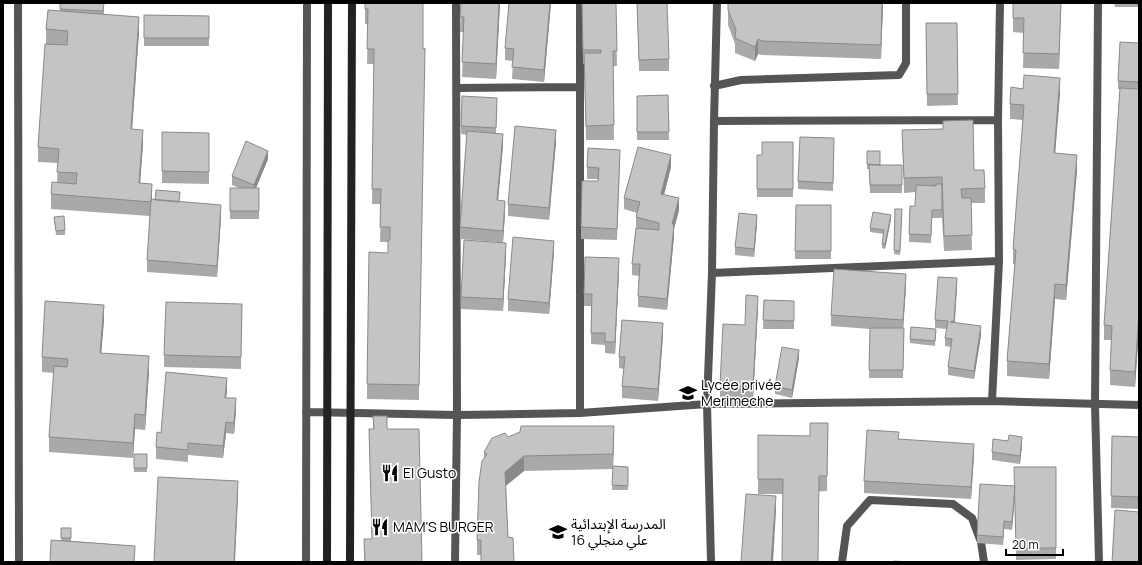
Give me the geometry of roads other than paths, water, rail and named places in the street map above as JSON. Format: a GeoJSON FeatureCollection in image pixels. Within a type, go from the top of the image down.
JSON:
{"type":"FeatureCollection","features":[{"type":"Feature","properties":{"kind":"main road"},"geometry":{"type":"LineString","coordinates":[[326,562],[328,3]]}},
{"type":"Feature","properties":{"kind":"main road"},"geometry":{"type":"LineString","coordinates":[[350,562],[352,3]]}},
{"type":"Feature","properties":{"kind":"street"},"geometry":{"type":"LineString","coordinates":[[18,3],[18,562]]}},
{"type":"Feature","properties":{"kind":"street"},"geometry":{"type":"LineString","coordinates":[[306,3],[306,562]]}},
{"type":"Feature","properties":{"kind":"street"},"geometry":{"type":"LineString","coordinates":[[455,562],[456,3]]}},
{"type":"Feature","properties":{"kind":"street"},"geometry":{"type":"LineString","coordinates":[[580,3],[580,412]]}},
{"type":"Feature","properties":{"kind":"street"},"geometry":{"type":"LineString","coordinates":[[711,562],[707,404],[712,273],[714,86],[718,3]]}},
{"type":"Feature","properties":{"kind":"street"},"geometry":{"type":"LineString","coordinates":[[714,86],[741,80],[899,75],[906,63],[906,3]]}},
{"type":"Feature","properties":{"kind":"street"},"geometry":{"type":"LineString","coordinates":[[992,401],[999,261],[998,120],[1000,3]]}},
{"type":"Feature","properties":{"kind":"street"},"geometry":{"type":"LineString","coordinates":[[1098,3],[1095,404],[1099,562]]}},
{"type":"Feature","properties":{"kind":"street"},"geometry":{"type":"LineString","coordinates":[[457,88],[579,87]]}},
{"type":"Feature","properties":{"kind":"street"},"geometry":{"type":"LineString","coordinates":[[714,122],[998,120]]}},
{"type":"Feature","properties":{"kind":"street"},"geometry":{"type":"LineString","coordinates":[[712,273],[999,261]]}},
{"type":"Feature","properties":{"kind":"street"},"geometry":{"type":"LineString","coordinates":[[306,412],[456,415],[580,412],[707,404],[992,401],[1139,405]]}},
{"type":"Feature","properties":{"kind":"street"},"geometry":{"type":"LineString","coordinates":[[842,562],[847,526],[870,500],[953,504],[972,518],[981,542],[984,562]]}},
{"type":"Feature","properties":{"kind":"place","name":"Lycée privée Merimeche"},"geometry":{"type":"Point","coordinates":[688,393]}},
{"type":"Feature","properties":{"kind":"place","name":"El Gusto"},"geometry":{"type":"Point","coordinates":[390,473]}},
{"type":"Feature","properties":{"kind":"place","name":"MAM'S BURGER"},"geometry":{"type":"Point","coordinates":[380,527]}},
{"type":"Feature","properties":{"kind":"place","name":"المدرسة الإبتدائية علي منجلي 16"},"geometry":{"type":"Point","coordinates":[558,532]}}]}
